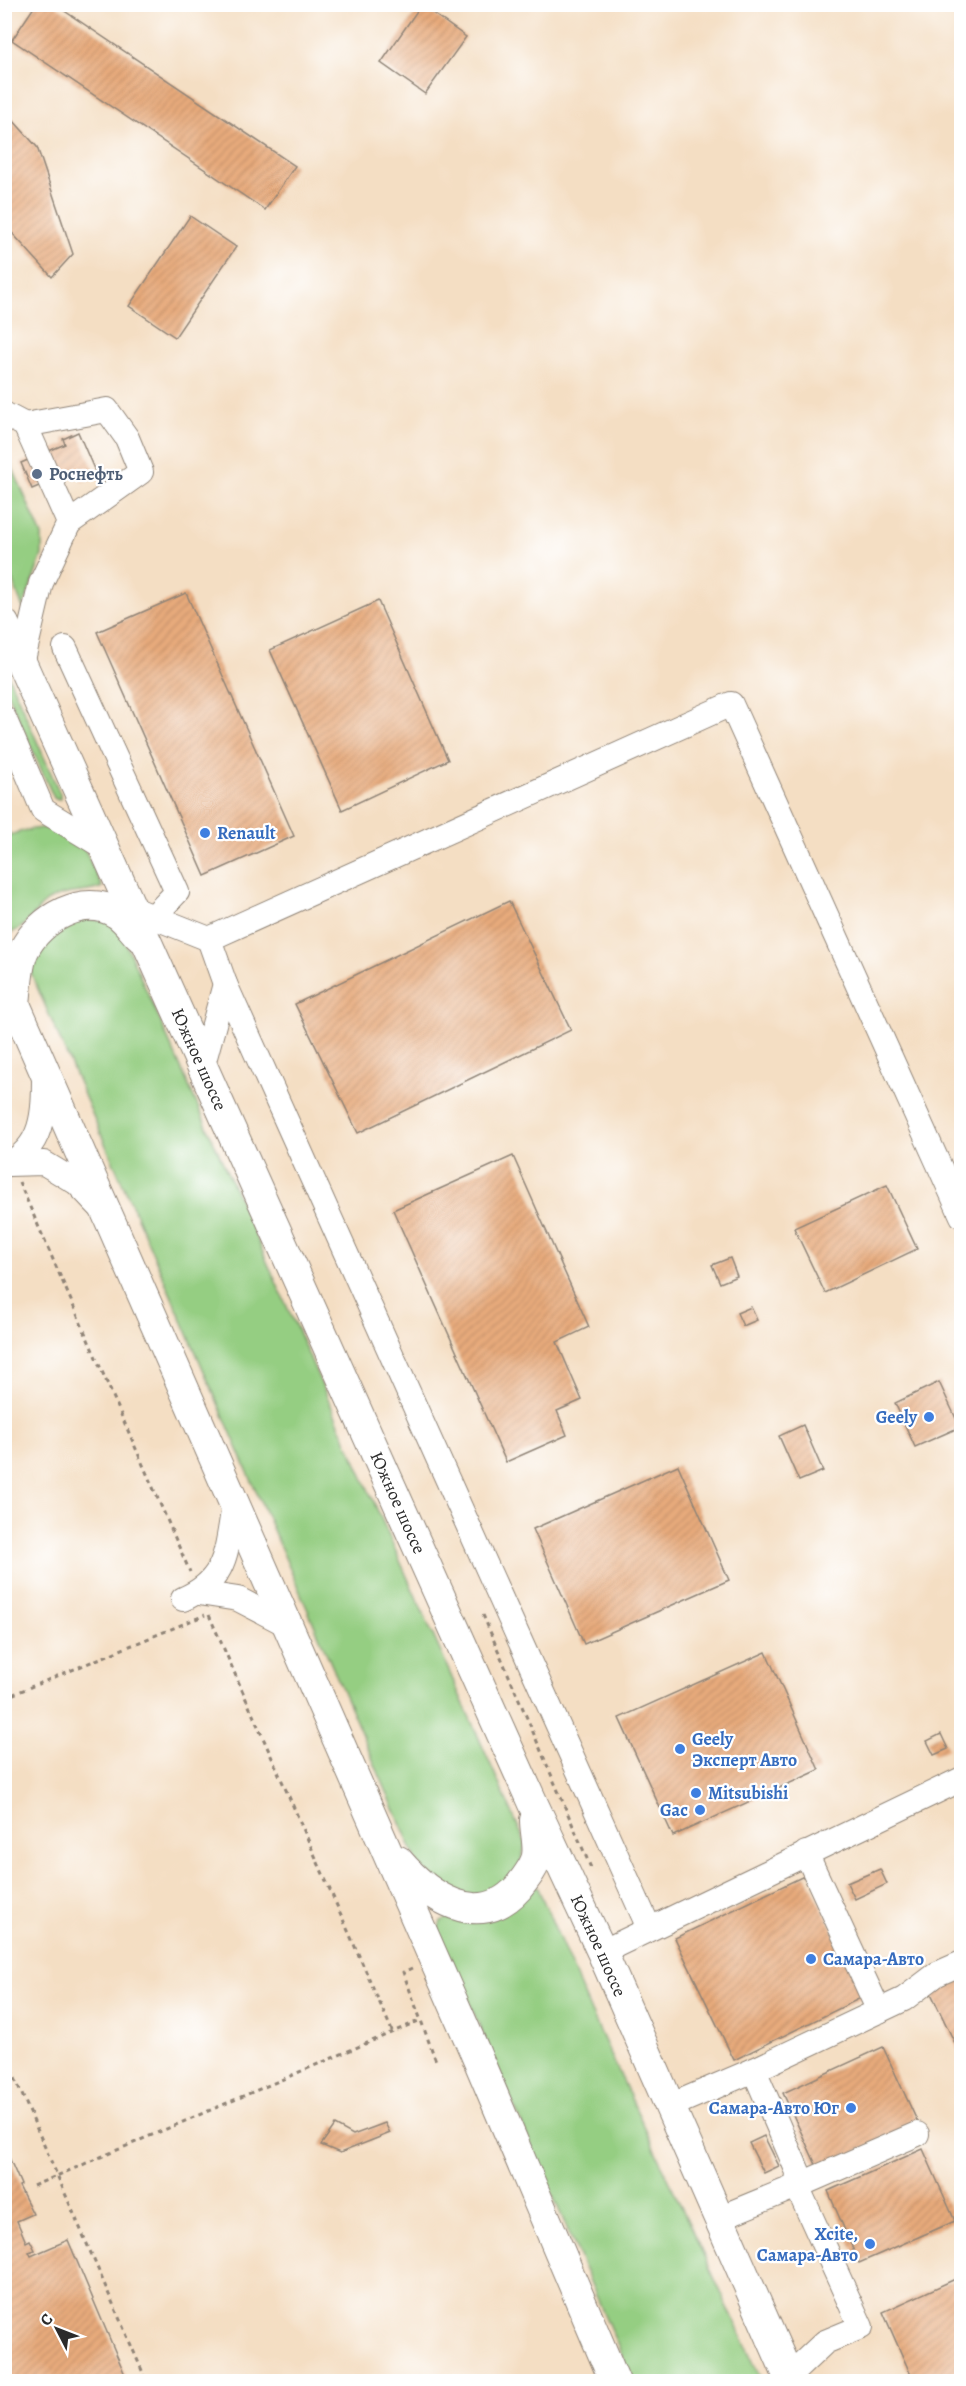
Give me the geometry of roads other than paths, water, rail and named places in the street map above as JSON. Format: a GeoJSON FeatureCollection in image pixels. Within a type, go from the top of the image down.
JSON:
{"type":"FeatureCollection","features":[{"type":"Feature","properties":{"kind":"main road","name":"Южное шоссе"},"geometry":{"type":"LineString","coordinates":[[4,624],[102,846],[143,922],[202,1068],[602,1952],[790,2379]]}},
{"type":"Feature","properties":{"kind":"main road"},"geometry":{"type":"LineString","coordinates":[[143,922],[96,906],[75,909],[55,916],[40,928],[23,952],[10,992],[234,1506],[385,1845],[615,2382]]}},
{"type":"Feature","properties":{"kind":"main road"},"geometry":{"type":"LineString","coordinates":[[385,1845],[410,1875],[428,1890],[451,1904],[474,1909],[495,1904],[512,1895],[526,1878],[537,1857],[534,1806]]}},
{"type":"Feature","properties":{"kind":"lane"},"geometry":{"type":"LineString","coordinates":[[22,664],[41,583],[69,523],[141,472],[127,438],[107,410],[15,420],[69,523]]}},
{"type":"Feature","properties":{"kind":"lane"},"geometry":{"type":"LineString","coordinates":[[65,648],[177,892],[143,922]]}},
{"type":"Feature","properties":{"kind":"lane"},"geometry":{"type":"LineString","coordinates":[[143,922],[209,939],[731,704],[962,1216]]}},
{"type":"Feature","properties":{"kind":"lane"},"geometry":{"type":"LineString","coordinates":[[6,728],[43,810],[102,846]]}},
{"type":"Feature","properties":{"kind":"lane"},"geometry":{"type":"LineString","coordinates":[[209,939],[225,984],[649,1928]]}},
{"type":"Feature","properties":{"kind":"lane"},"geometry":{"type":"LineString","coordinates":[[202,1068],[225,984]]}},
{"type":"Feature","properties":{"kind":"lane"},"geometry":{"type":"LineString","coordinates":[[8,1171],[34,1142],[40,1127],[44,1107],[44,1069]]}},
{"type":"Feature","properties":{"kind":"lane"},"geometry":{"type":"LineString","coordinates":[[8,1171],[44,1163],[60,1172],[91,1196],[108,1217]]}},
{"type":"Feature","properties":{"kind":"lane"},"geometry":{"type":"LineString","coordinates":[[234,1506],[223,1564],[214,1580],[191,1596],[237,1599],[288,1625]]}},
{"type":"Feature","properties":{"kind":"lane"},"geometry":{"type":"LineString","coordinates":[[602,1952],[962,1779]]}},
{"type":"Feature","properties":{"kind":"lane"},"geometry":{"type":"LineString","coordinates":[[806,1853],[879,2011]]}},
{"type":"Feature","properties":{"kind":"lane"},"geometry":{"type":"LineString","coordinates":[[670,2106],[754,2070],[904,1999],[937,1974],[962,1963]]}},
{"type":"Feature","properties":{"kind":"lane"},"geometry":{"type":"LineString","coordinates":[[754,2070],[798,2172],[797,2186],[861,2327],[825,2342],[790,2379]]}},
{"type":"Feature","properties":{"kind":"lane"},"geometry":{"type":"LineString","coordinates":[[719,2218],[918,2134]]}},
{"type":"Feature","properties":{"kind":"place","name":"Роснефть"},"geometry":{"type":"Point","coordinates":[37,474]}},
{"type":"Feature","properties":{"kind":"place","name":"Renault"},"geometry":{"type":"Point","coordinates":[205,833]}},
{"type":"Feature","properties":{"kind":"place","name":"Geely"},"geometry":{"type":"Point","coordinates":[929,1417]}},
{"type":"Feature","properties":{"kind":"place","name":"Geely Эксперт Авто"},"geometry":{"type":"Point","coordinates":[680,1749]}},
{"type":"Feature","properties":{"kind":"place","name":"Mitsubishi"},"geometry":{"type":"Point","coordinates":[696,1793]}},
{"type":"Feature","properties":{"kind":"place","name":"Gac"},"geometry":{"type":"Point","coordinates":[700,1810]}},
{"type":"Feature","properties":{"kind":"place","name":"Самара-Авто"},"geometry":{"type":"Point","coordinates":[811,1959]}},
{"type":"Feature","properties":{"kind":"place","name":"Самара-Авто Юг"},"geometry":{"type":"Point","coordinates":[851,2108]}},
{"type":"Feature","properties":{"kind":"place","name":"Xcite, Самара-Авто"},"geometry":{"type":"Point","coordinates":[870,2244]}}]}
